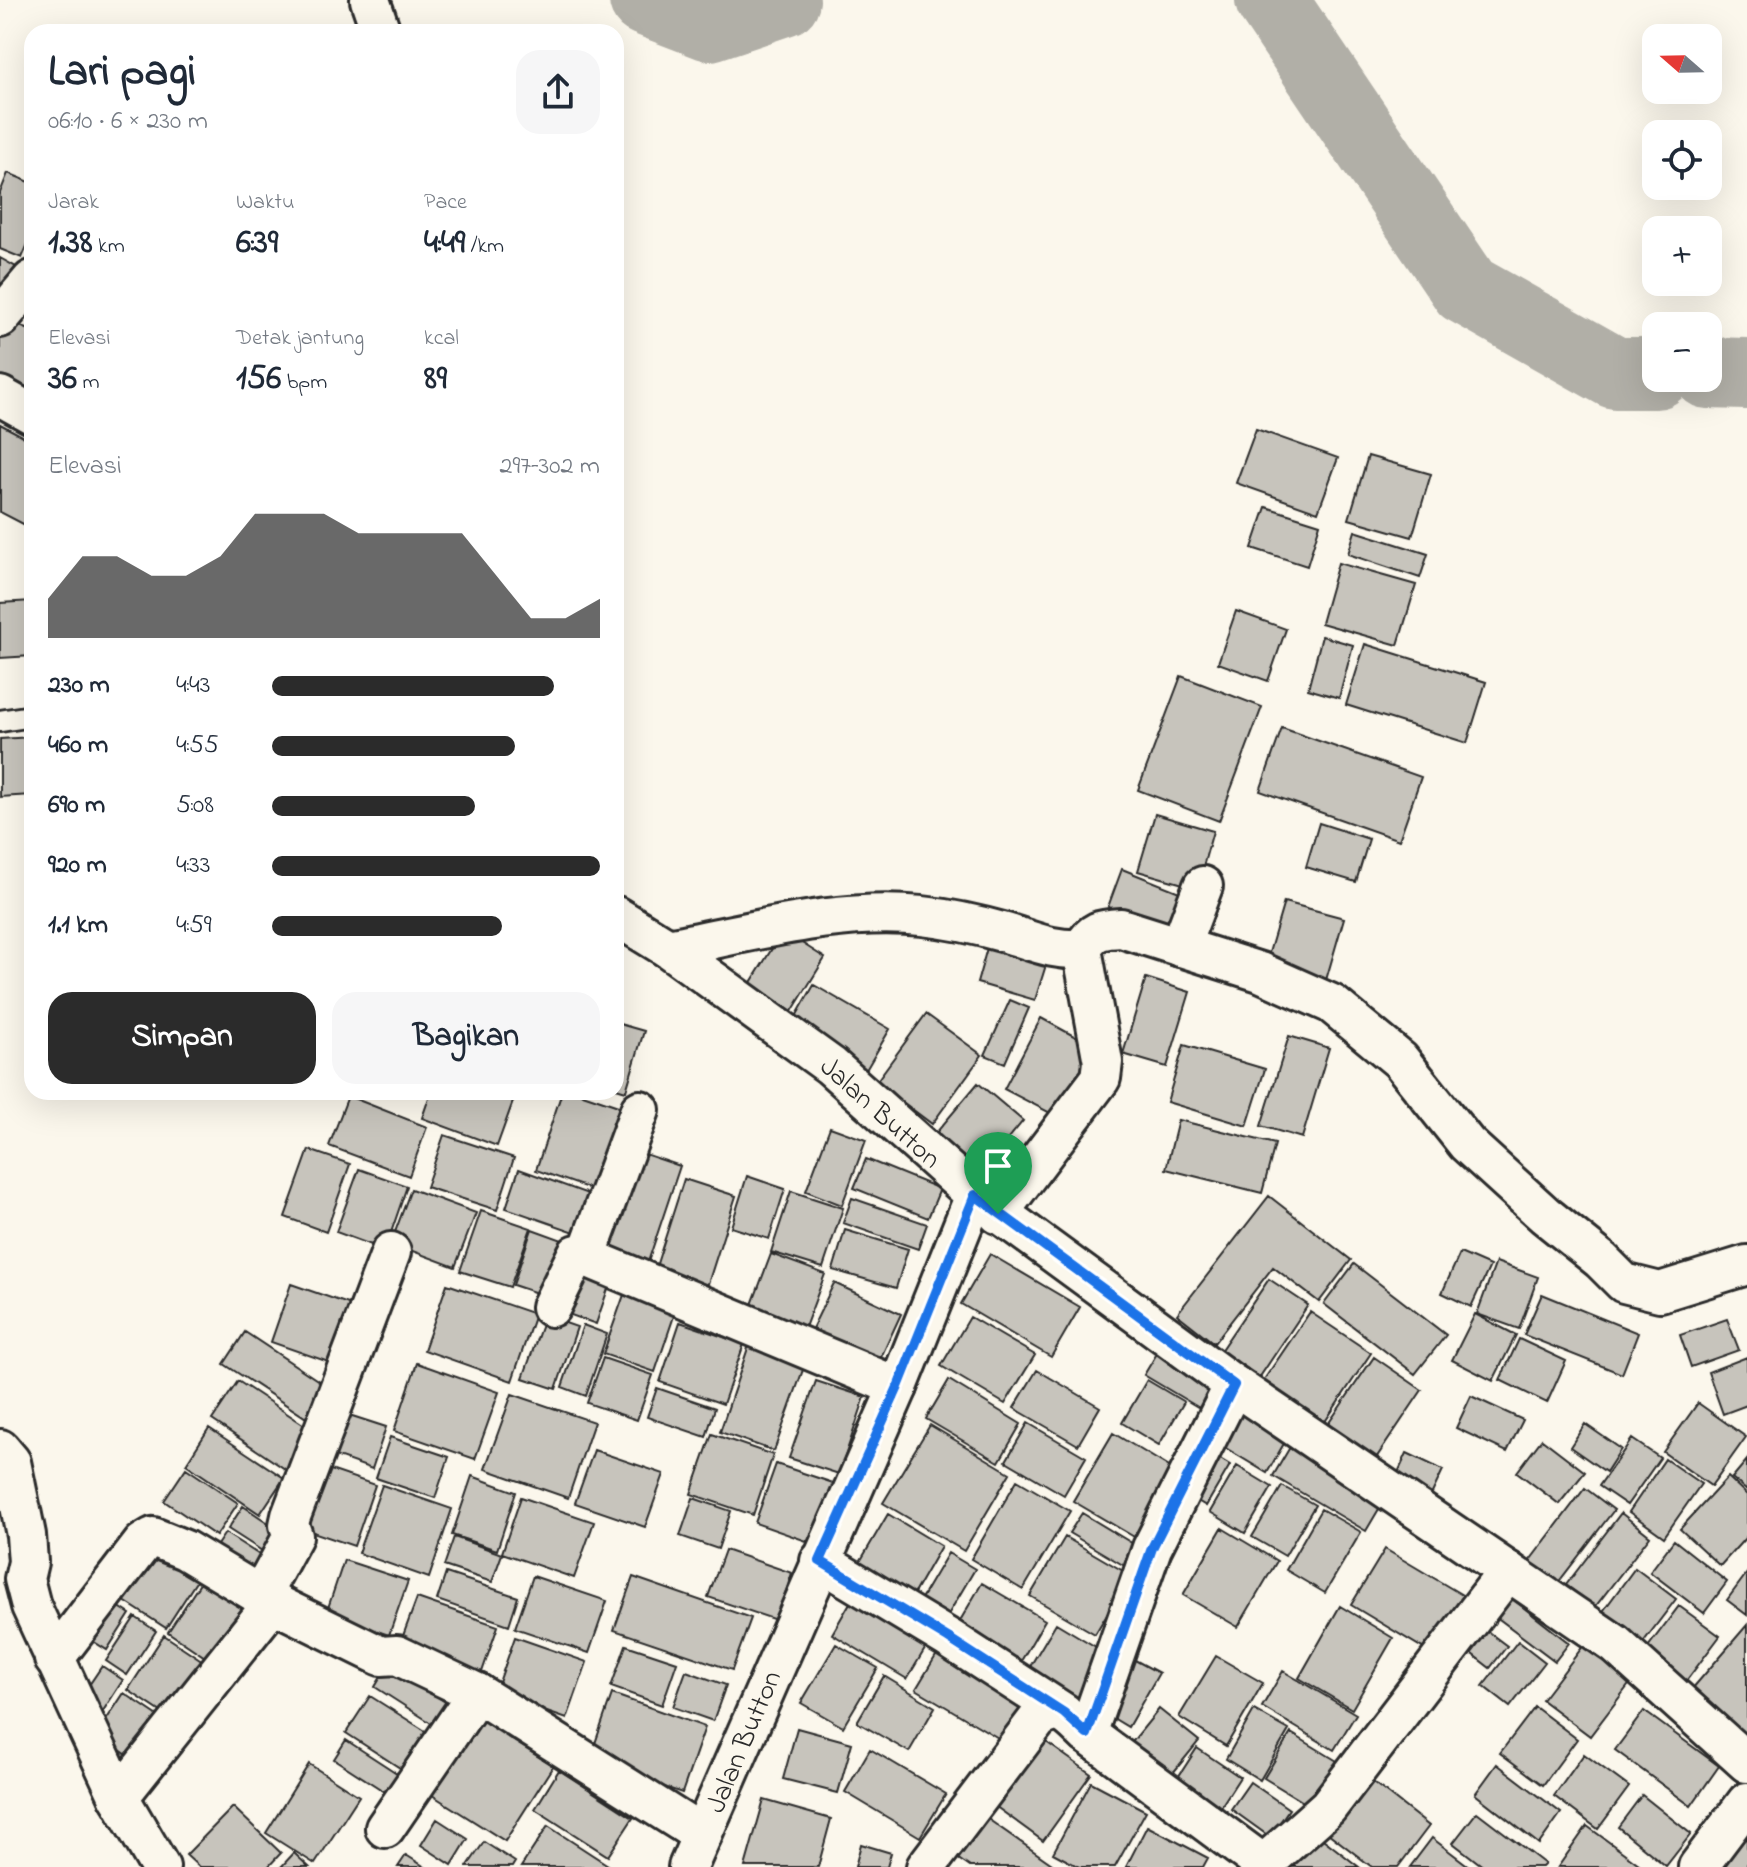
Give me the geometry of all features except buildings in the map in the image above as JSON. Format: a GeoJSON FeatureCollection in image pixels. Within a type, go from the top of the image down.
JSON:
{"type":"FeatureCollection","features":[{"type":"Feature","properties":{"kind":"street"},"geometry":{"type":"LineString","coordinates":[[370,0],[378,24]]}},
{"type":"Feature","properties":{"kind":"street"},"geometry":{"type":"LineString","coordinates":[[0,318],[24,290]]}},
{"type":"Feature","properties":{"kind":"street"},"geometry":{"type":"LineString","coordinates":[[0,396],[24,410]]}},
{"type":"Feature","properties":{"kind":"street"},"geometry":{"type":"LineString","coordinates":[[1180,947],[1203,886]]}},
{"type":"Feature","properties":{"kind":"street"},"geometry":{"type":"LineString","coordinates":[[668,948],[858,915],[918,915],[955,920],[1045,947],[1082,949]]}},
{"type":"Feature","properties":{"kind":"street","name":"Jalan Button"},"geometry":{"type":"LineString","coordinates":[[624,921],[668,948],[831,1066],[987,1204],[898,1387],[695,1851]]}},
{"type":"Feature","properties":{"kind":"street"},"geometry":{"type":"LineString","coordinates":[[1747,1265],[1660,1292],[1624,1283],[1467,1144],[1400,1060],[1332,1004],[1260,972],[1121,928],[1100,929],[1089,936],[1082,949],[1103,1062],[1101,1078],[987,1204],[1234,1385],[1615,1644],[1747,1763]]}},
{"type":"Feature","properties":{"kind":"street"},"geometry":{"type":"LineString","coordinates":[[586,1257],[640,1110]]}},
{"type":"Feature","properties":{"kind":"street"},"geometry":{"type":"LineString","coordinates":[[119,1797],[266,1600],[293,1536],[289,1525],[291,1516],[391,1252]]}},
{"type":"Feature","properties":{"kind":"street"},"geometry":{"type":"LineString","coordinates":[[551,1307],[577,1254],[898,1387]]}},
{"type":"Feature","properties":{"kind":"street"},"geometry":{"type":"LineString","coordinates":[[1076,1724],[1152,1548],[1234,1385]]}},
{"type":"Feature","properties":{"kind":"street"},"geometry":{"type":"LineString","coordinates":[[0,1449],[11,1462],[26,1535],[28,1562],[24,1579],[31,1606],[119,1797],[160,1867]]}},
{"type":"Feature","properties":{"kind":"street"},"geometry":{"type":"LineString","coordinates":[[54,1659],[143,1543],[153,1537],[185,1550],[266,1600],[381,1656],[397,1655],[477,1693],[695,1851]]}},
{"type":"Feature","properties":{"kind":"street"},"geometry":{"type":"LineString","coordinates":[[820,1561],[948,1638],[1076,1724],[1265,1866],[1328,1807],[1508,1571]]}},
{"type":"Feature","properties":{"kind":"street"},"geometry":{"type":"LineString","coordinates":[[385,1828],[477,1693]]}},
{"type":"Feature","properties":{"kind":"street"},"geometry":{"type":"LineString","coordinates":[[926,1867],[1038,1719],[1049,1711],[1076,1724]]}},
{"type":"Feature","properties":{"kind":"street"},"geometry":{"type":"LineString","coordinates":[[1698,1867],[1747,1802]]}},
{"type":"Feature","properties":{"kind":"lane"},"geometry":{"type":"LineString","coordinates":[[0,721],[24,717]]}},
{"type":"Feature","properties":{"kind":"waterway"},"geometry":{"type":"LineString","coordinates":[[645,0],[710,25],[784,0]]}},
{"type":"Feature","properties":{"kind":"waterway"},"geometry":{"type":"LineString","coordinates":[[1271,0],[1466,289],[1615,373],[1642,373]]}},
{"type":"Feature","properties":{"kind":"waterway"},"geometry":{"type":"LineString","coordinates":[[1722,373],[1747,374]]}},
{"type":"Feature","properties":{"kind":"route"},"geometry":{"type":"LineString","coordinates":[[975,1195],[998,1214],[1234,1385],[1152,1548],[1087,1734],[1064,1713],[820,1561],[898,1387],[975,1195]]}}]}
